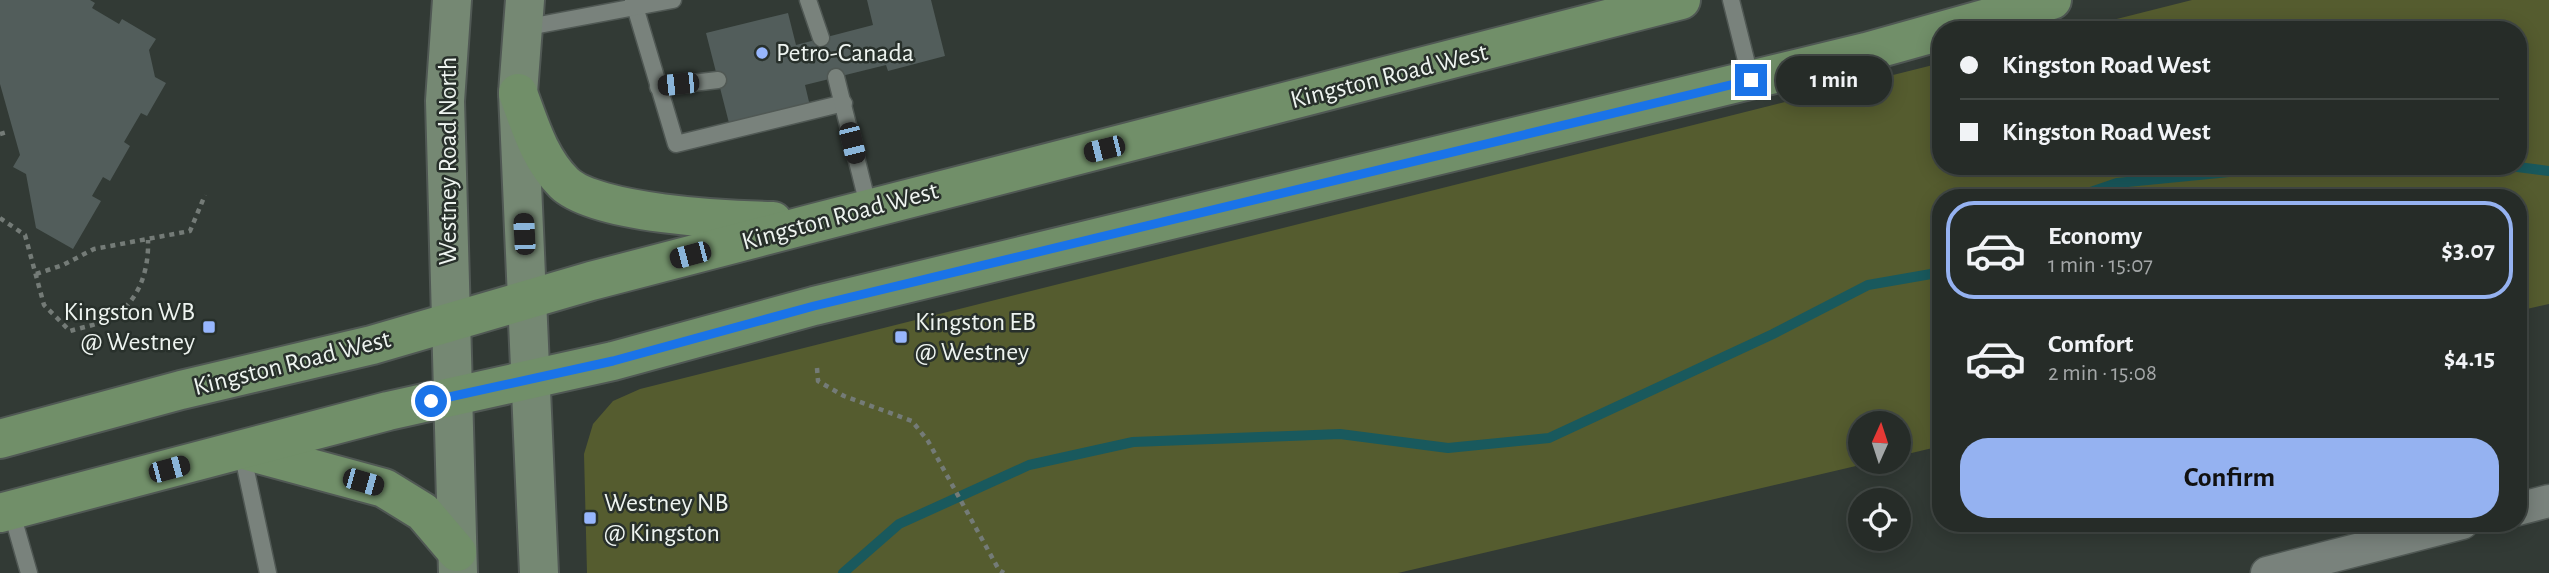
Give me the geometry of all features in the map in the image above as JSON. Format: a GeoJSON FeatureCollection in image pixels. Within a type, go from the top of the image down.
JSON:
{"type":"FeatureCollection","features":[{"type":"Feature","properties":{"kind":"main road","name":"Westney Road North"},"geometry":{"type":"LineString","coordinates":[[452,0],[444,102],[457,562]]}},
{"type":"Feature","properties":{"kind":"main road","name":"Kingston Road West"},"geometry":{"type":"LineString","coordinates":[[0,439],[181,390],[372,345],[526,300],[869,208],[1681,0]]}},
{"type":"Feature","properties":{"kind":"main road"},"geometry":{"type":"LineString","coordinates":[[1977,21],[2052,0]]}},
{"type":"Feature","properties":{"kind":"main road"},"geometry":{"type":"LineString","coordinates":[[524,14],[518,93],[539,573]]}},
{"type":"Feature","properties":{"kind":"main road"},"geometry":{"type":"LineString","coordinates":[[6,511],[452,396],[613,361],[814,306],[1866,52],[1932,34]]}},
{"type":"Feature","properties":{"kind":"main road"},"geometry":{"type":"LineString","coordinates":[[518,93],[543,158],[566,185],[608,203],[705,219],[814,223]]}},
{"type":"Feature","properties":{"kind":"main road"},"geometry":{"type":"LineString","coordinates":[[242,450],[384,488],[423,512],[457,562]]}},
{"type":"Feature","properties":{"kind":"street"},"geometry":{"type":"LineString","coordinates":[[2527,507],[2549,501]]}},
{"type":"Feature","properties":{"kind":"street"},"geometry":{"type":"LineString","coordinates":[[2267,573],[2427,532]]}},
{"type":"Feature","properties":{"kind":"lane"},"geometry":{"type":"LineString","coordinates":[[524,14],[673,0]]}},
{"type":"Feature","properties":{"kind":"lane"},"geometry":{"type":"LineString","coordinates":[[808,0],[821,38]]}},
{"type":"Feature","properties":{"kind":"lane"},"geometry":{"type":"LineString","coordinates":[[1731,0],[1751,80]]}},
{"type":"Feature","properties":{"kind":"lane"},"geometry":{"type":"LineString","coordinates":[[634,4],[676,144],[844,103]]}},
{"type":"Feature","properties":{"kind":"lane"},"geometry":{"type":"LineString","coordinates":[[836,78],[869,208]]}},
{"type":"Feature","properties":{"kind":"lane"},"geometry":{"type":"LineString","coordinates":[[658,86],[718,80]]}},
{"type":"Feature","properties":{"kind":"lane"},"geometry":{"type":"LineString","coordinates":[[242,450],[268,573]]}},
{"type":"Feature","properties":{"kind":"lane"},"geometry":{"type":"LineString","coordinates":[[6,511],[29,573]]}},
{"type":"Feature","properties":{"kind":"path"},"geometry":{"type":"LineString","coordinates":[[0,134],[7,132]]}},
{"type":"Feature","properties":{"kind":"path"},"geometry":{"type":"LineString","coordinates":[[36,274],[63,265],[94,248],[190,231],[205,195]]}},
{"type":"Feature","properties":{"kind":"path"},"geometry":{"type":"LineString","coordinates":[[0,218],[25,235],[44,305],[70,331],[113,317],[138,292],[149,264],[148,240]]}},
{"type":"Feature","properties":{"kind":"path"},"geometry":{"type":"LineString","coordinates":[[817,368],[818,381],[844,396],[912,421],[928,441],[980,531],[1000,572]]}},
{"type":"Feature","properties":{"kind":"green space"},"geometry":{"type":"Polygon","coordinates":[[[2192,0],[2549,0],[2549,304],[2527,309],[2527,189],[1932,189],[1932,448],[1911,453],[1911,411],[1848,411],[1848,468],[1398,573],[587,573],[584,454],[593,424],[613,401],[640,389],[1932,65],[1932,175],[2527,175],[2527,21],[2109,21],[2192,0]]]}},
{"type":"Feature","properties":{"kind":"building"},"geometry":{"type":"Polygon","coordinates":[[[0,0],[90,0],[95,3],[92,8],[119,24],[122,19],[156,39],[149,50],[155,77],[166,83],[147,116],[141,113],[124,142],[130,146],[110,181],[103,177],[92,196],[101,201],[73,249],[36,228],[26,174],[13,167],[20,155],[0,84],[0,0]]]}},
{"type":"Feature","properties":{"kind":"building"},"geometry":{"type":"Polygon","coordinates":[[[867,0],[931,0],[945,56],[888,71],[886,65],[805,85],[810,106],[730,127],[706,33],[788,13],[796,45],[873,25],[867,0]]]}},
{"type":"Feature","properties":{"kind":"waterway"},"geometry":{"type":"LineString","coordinates":[[2527,168],[2549,171]]}},
{"type":"Feature","properties":{"kind":"waterway"},"geometry":{"type":"LineString","coordinates":[[2099,189],[2117,183],[2198,175]]}},
{"type":"Feature","properties":{"kind":"waterway"},"geometry":{"type":"LineString","coordinates":[[843,573],[899,524],[1029,465],[1133,442],[1340,434],[1448,448],[1549,438],[1773,334],[1868,285],[1932,273]]}},
{"type":"Feature","properties":{"kind":"place","name":"Petro-Canada"},"geometry":{"type":"Point","coordinates":[762,53]}},
{"type":"Feature","properties":{"kind":"place","name":"Kingston WB @ Westney"},"geometry":{"type":"Point","coordinates":[209,327]}},
{"type":"Feature","properties":{"kind":"place","name":"Kingston EB @ Westney"},"geometry":{"type":"Point","coordinates":[901,337]}},
{"type":"Feature","properties":{"kind":"place","name":"Westney NB @ Kingston"},"geometry":{"type":"Point","coordinates":[590,518]}},
{"type":"Feature","properties":{"kind":"route"},"geometry":{"type":"LineString","coordinates":[[431,401],[613,361],[814,306],[1751,80]]}}]}
